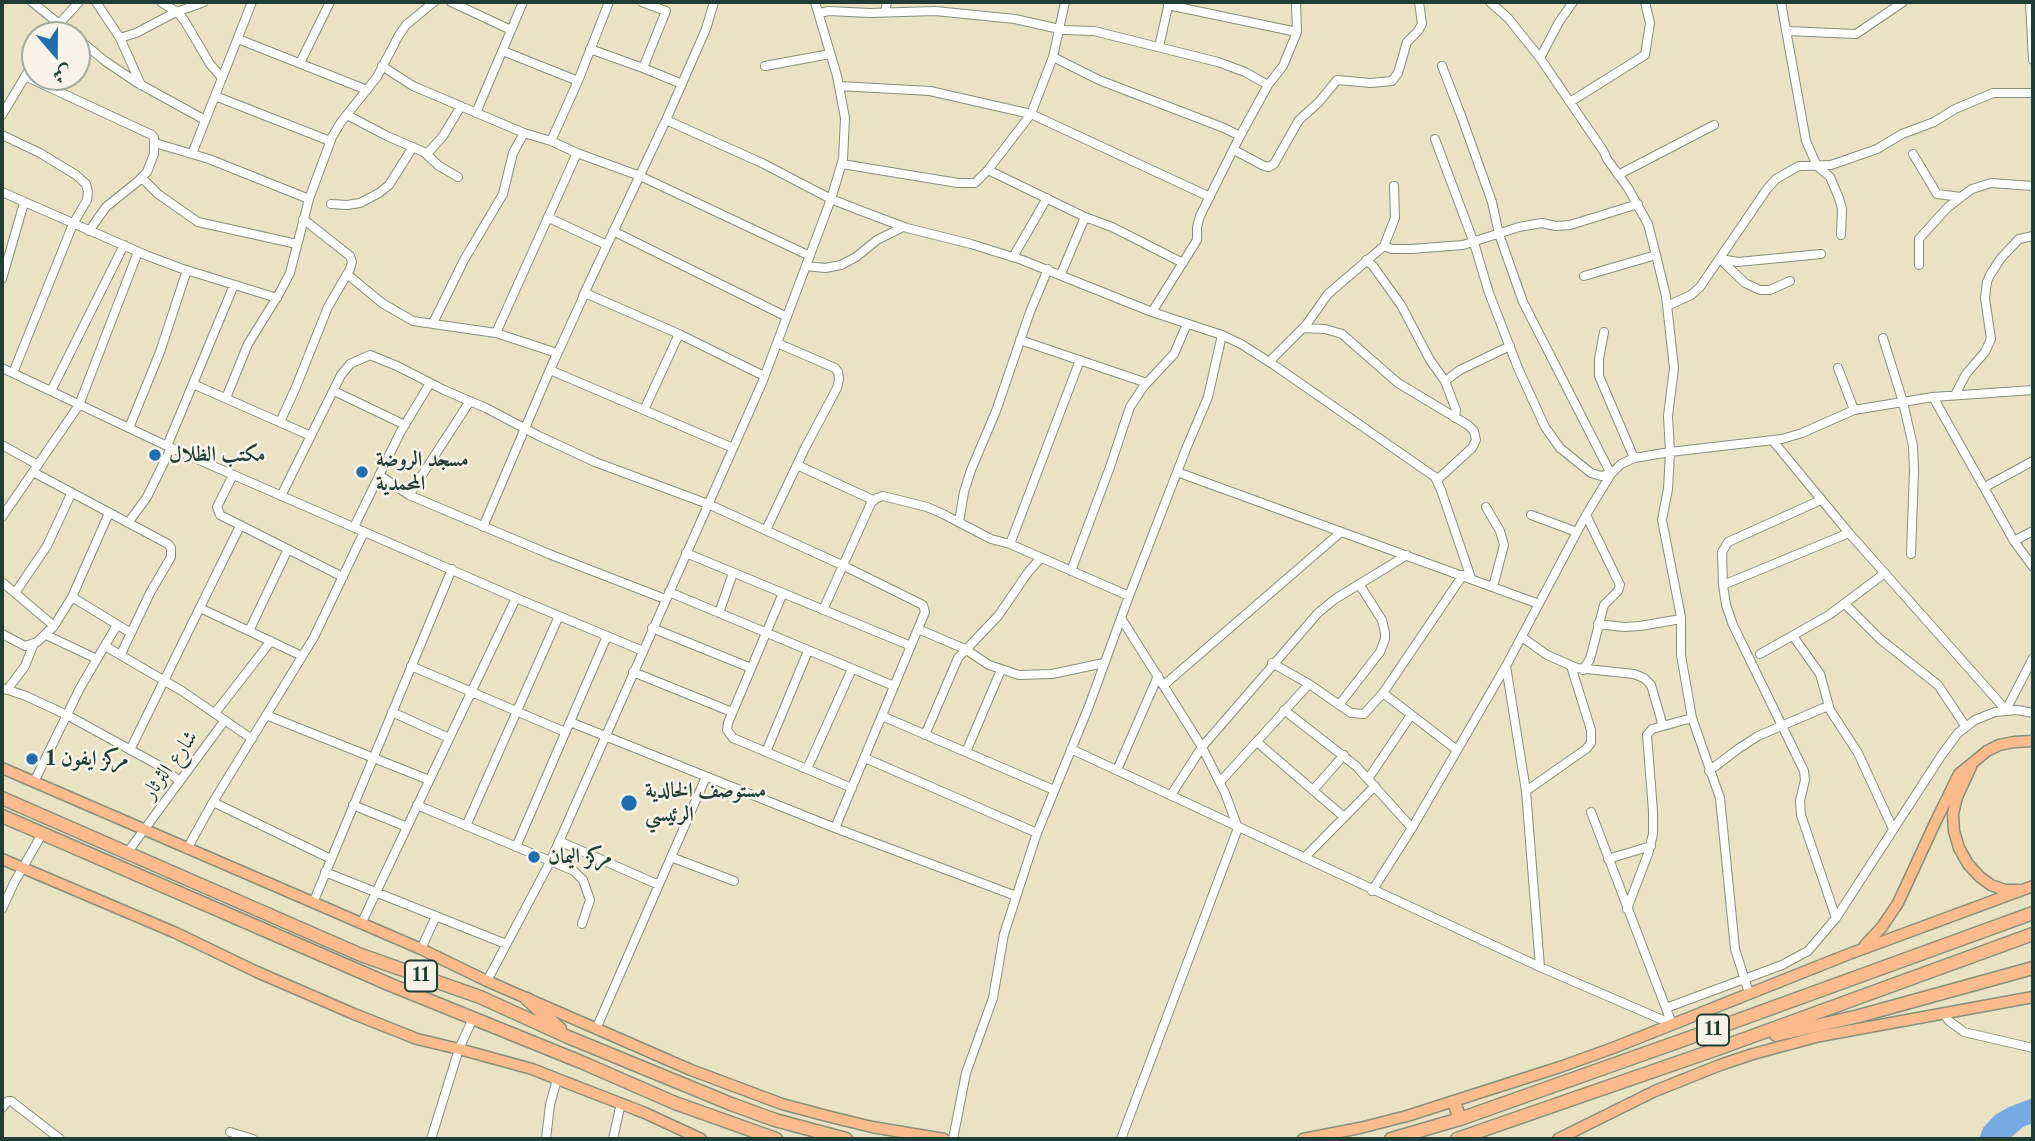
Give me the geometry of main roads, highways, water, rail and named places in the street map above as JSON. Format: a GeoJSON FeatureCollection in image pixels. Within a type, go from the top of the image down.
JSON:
{"type":"FeatureCollection","features":[{"type":"Feature","properties":{"kind":"highway","name":"11"},"geometry":{"type":"LineString","coordinates":[[2,799],[361,955],[480,997],[568,1037],[731,1104],[775,1120],[846,1139]]}},
{"type":"Feature","properties":{"kind":"highway","name":"11"},"geometry":{"type":"LineString","coordinates":[[2,816],[379,980],[674,1103],[776,1139]]}},
{"type":"Feature","properties":{"kind":"highway","name":"11"},"geometry":{"type":"LineString","coordinates":[[1391,1139],[1460,1119],[2033,913]]}},
{"type":"Feature","properties":{"kind":"highway","name":"11"},"geometry":{"type":"LineString","coordinates":[[1457,1139],[1720,1048],[2033,934]]}},
{"type":"Feature","properties":{"kind":"highway"},"geometry":{"type":"LineString","coordinates":[[1714,1029],[1720,1048],[1859,1016],[2033,968]]}},
{"type":"Feature","properties":{"kind":"highway"},"geometry":{"type":"LineString","coordinates":[[527,999],[568,1037]]}},
{"type":"Feature","properties":{"kind":"highway"},"geometry":{"type":"LineString","coordinates":[[1454,1102],[1460,1119]]}},
{"type":"Feature","properties":{"kind":"highway"},"geometry":{"type":"LineString","coordinates":[[722,1121],[731,1104]]}},
{"type":"Feature","properties":{"kind":"main road"},"geometry":{"type":"LineString","coordinates":[[1849,954],[1874,938],[1891,916],[1959,774],[1987,751],[2014,742],[2033,741]]}},
{"type":"Feature","properties":{"kind":"main road"},"geometry":{"type":"LineString","coordinates":[[1977,759],[1963,783],[1954,814],[1954,831],[1959,848],[1968,864],[1992,885],[2005,890],[2028,888]]}},
{"type":"Feature","properties":{"kind":"main road"},"geometry":{"type":"LineString","coordinates":[[2,768],[421,949],[527,999],[691,1070],[782,1104],[872,1127],[944,1139]]}},
{"type":"Feature","properties":{"kind":"main road"},"geometry":{"type":"LineString","coordinates":[[2,859],[176,933],[354,1014],[417,1039],[459,1048],[557,1079],[621,1103],[701,1139]]}},
{"type":"Feature","properties":{"kind":"main road"},"geometry":{"type":"LineString","coordinates":[[1303,1139],[1360,1128],[1454,1102],[1560,1067],[1849,954],[2028,888]]}},
{"type":"Feature","properties":{"kind":"main road"},"geometry":{"type":"LineString","coordinates":[[1558,1139],[1666,1087],[1753,1054],[1820,1036],[2033,997]]}},
{"type":"Feature","properties":{"kind":"water"},"geometry":{"type":"Polygon","coordinates":[[[2033,1098],[2033,1123],[2023,1127],[2009,1139],[1979,1139],[1983,1128],[1995,1115],[2033,1098]]]}},
{"type":"Feature","properties":{"kind":"place","name":"مكتب الظلال"},"geometry":{"type":"Point","coordinates":[155,455]}},
{"type":"Feature","properties":{"kind":"place","name":"مسجد الروضة المحمدية"},"geometry":{"type":"Point","coordinates":[362,472]}},
{"type":"Feature","properties":{"kind":"place","name":"مركز ايفون 1"},"geometry":{"type":"Point","coordinates":[32,759]}},
{"type":"Feature","properties":{"kind":"place","name":"مستوصف الخالدية الرئيسي"},"geometry":{"type":"Point","coordinates":[629,803]}},
{"type":"Feature","properties":{"kind":"place","name":"مركز اليمان"},"geometry":{"type":"Point","coordinates":[534,857]}}]}
